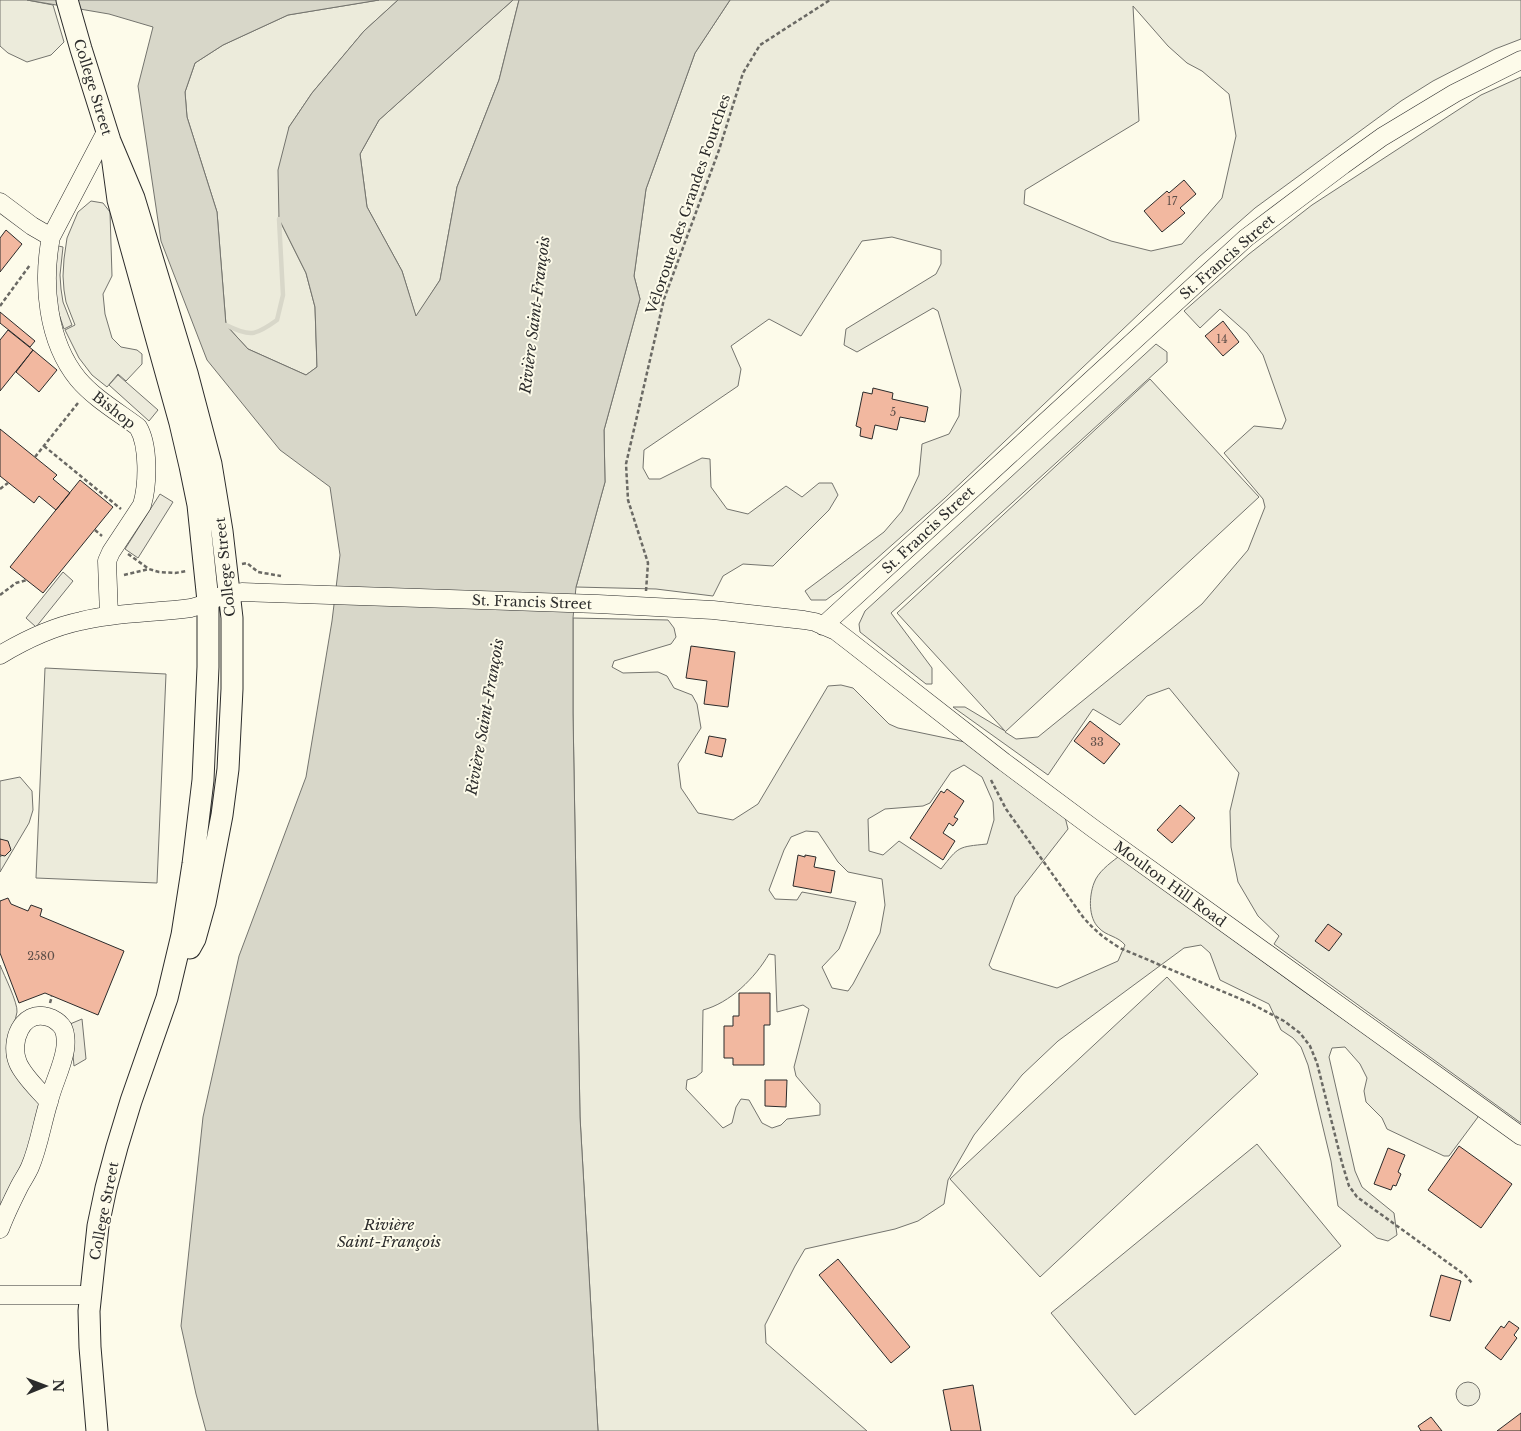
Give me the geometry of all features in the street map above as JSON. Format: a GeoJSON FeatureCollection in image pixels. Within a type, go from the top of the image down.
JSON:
{"type":"FeatureCollection","features":[{"type":"Feature","properties":{"kind":"main road","name":"College Street"},"geometry":{"type":"LineString","coordinates":[[67,0],[108,136],[134,198],[199,414],[218,498],[232,618],[231,730],[228,769],[222,815],[205,903],[194,939],[167,998],[131,1101],[106,1188],[98,1226],[91,1295],[90,1347],[97,1431]]}},
{"type":"Feature","properties":{"kind":"main road","name":"College Street"},"geometry":{"type":"LineString","coordinates":[[108,136],[118,200],[190,466],[198,504],[208,601],[206,724],[199,824],[182,934],[167,998]]}},
{"type":"Feature","properties":{"kind":"street","name":"St. Francis Street"},"geometry":{"type":"LineString","coordinates":[[109,616],[191,608],[230,594],[255,592],[598,604],[742,612],[804,620],[823,626],[1246,238],[1335,170],[1382,137],[1455,93],[1521,60]]}},
{"type":"Feature","properties":{"kind":"street","name":"Bishop"},"geometry":{"type":"LineString","coordinates":[[108,136],[51,237],[47,255],[47,293],[56,335],[67,364],[88,390],[138,426],[145,443],[144,497],[142,505],[115,545],[107,561],[109,616]]}},
{"type":"Feature","properties":{"kind":"street"},"geometry":{"type":"LineString","coordinates":[[0,202],[32,226],[51,237]]}},
{"type":"Feature","properties":{"kind":"street"},"geometry":{"type":"LineString","coordinates":[[0,655],[60,626],[109,616]]}},
{"type":"Feature","properties":{"kind":"street","name":"Moulton Hill Road"},"geometry":{"type":"LineString","coordinates":[[823,626],[836,631],[1004,762],[1102,835],[1521,1136]]}},
{"type":"Feature","properties":{"kind":"street"},"geometry":{"type":"LineString","coordinates":[[0,1229],[18,1188],[29,1170],[37,1149],[49,1102]]}},
{"type":"Feature","properties":{"kind":"street"},"geometry":{"type":"LineString","coordinates":[[0,1295],[91,1295]]}},
{"type":"Feature","properties":{"kind":"path","name":"Véloroute des Grandes Fourches"},"geometry":{"type":"LineString","coordinates":[[646,591],[648,563],[628,500],[626,464],[664,299],[719,150],[743,73],[760,45],[830,0]]}},
{"type":"Feature","properties":{"kind":"path"},"geometry":{"type":"LineString","coordinates":[[0,306],[36,258]]}},
{"type":"Feature","properties":{"kind":"path"},"geometry":{"type":"LineString","coordinates":[[35,457],[88,390]]}},
{"type":"Feature","properties":{"kind":"path"},"geometry":{"type":"LineString","coordinates":[[44,446],[123,511]]}},
{"type":"Feature","properties":{"kind":"path"},"geometry":{"type":"LineString","coordinates":[[0,489],[8,483]]}},
{"type":"Feature","properties":{"kind":"path"},"geometry":{"type":"LineString","coordinates":[[94,530],[149,569],[175,573],[191,571]]}},
{"type":"Feature","properties":{"kind":"path"},"geometry":{"type":"LineString","coordinates":[[118,577],[149,569]]}},
{"type":"Feature","properties":{"kind":"path"},"geometry":{"type":"LineString","coordinates":[[0,595],[16,583],[27,580]]}},
{"type":"Feature","properties":{"kind":"path"},"geometry":{"type":"LineString","coordinates":[[991,780],[1006,809],[1094,931],[1120,948],[1250,1003],[1284,1021],[1300,1033],[1310,1046],[1317,1063],[1342,1163],[1349,1186],[1356,1197],[1465,1275],[1472,1283]]}},
{"type":"Feature","properties":{"kind":"shaded area"},"geometry":{"type":"Polygon","coordinates":[[[0,0],[27,0],[53,5],[64,42],[51,55],[27,62],[8,53],[0,46],[0,0]]]}},
{"type":"Feature","properties":{"kind":"shaded area"},"geometry":{"type":"Polygon","coordinates":[[[379,0],[398,0],[364,31],[312,93],[289,127],[279,219],[306,273],[315,307],[317,367],[306,375],[248,349],[226,325],[217,212],[187,117],[185,92],[195,63],[223,45],[288,15],[379,0]]]}},
{"type":"Feature","properties":{"kind":"shaded area"},"geometry":{"type":"Polygon","coordinates":[[[513,0],[519,0],[499,80],[457,187],[440,280],[416,317],[402,271],[367,207],[360,154],[379,120],[513,0]]]}},
{"type":"Feature","properties":{"kind":"shaded area"},"geometry":{"type":"Polygon","coordinates":[[[730,0],[1521,0],[1521,39],[1495,49],[1433,81],[1401,101],[1255,208],[1199,257],[945,498],[875,560],[826,600],[811,600],[805,591],[884,532],[902,511],[919,475],[922,444],[949,434],[959,416],[961,390],[938,311],[933,308],[857,352],[844,345],[846,329],[936,274],[941,264],[941,250],[892,237],[862,241],[801,336],[769,319],[731,346],[741,369],[738,386],[644,450],[643,468],[649,479],[660,479],[702,458],[710,459],[711,487],[727,509],[748,514],[786,486],[802,497],[819,483],[832,483],[838,495],[829,510],[773,566],[743,564],[723,576],[713,596],[656,589],[576,587],[605,482],[604,430],[640,299],[634,276],[646,189],[695,53],[730,0]],[[1133,6],[1139,121],[1025,190],[1024,204],[1111,241],[1151,251],[1182,244],[1222,198],[1236,136],[1229,94],[1202,71],[1187,63],[1168,46],[1133,6]]]}},
{"type":"Feature","properties":{"kind":"shaded area"},"geometry":{"type":"Polygon","coordinates":[[[1521,77],[1521,1123],[1274,944],[1279,936],[1258,916],[1238,882],[1231,847],[1230,811],[1239,773],[1169,688],[1147,696],[1120,725],[1093,709],[1048,775],[953,707],[965,707],[1005,731],[897,613],[1150,379],[1259,497],[1005,732],[1016,739],[1038,737],[1202,604],[1248,550],[1265,507],[1263,499],[1224,453],[1254,426],[1282,429],[1286,420],[1263,355],[1247,333],[1220,309],[1200,328],[1184,311],[1249,254],[1312,205],[1481,95],[1521,77]]]}},
{"type":"Feature","properties":{"kind":"shaded area"},"geometry":{"type":"Polygon","coordinates":[[[91,201],[103,203],[110,212],[112,276],[103,294],[105,314],[112,338],[121,347],[137,350],[142,354],[142,364],[126,381],[118,374],[107,387],[92,375],[79,358],[65,330],[75,325],[66,302],[64,290],[63,276],[67,238],[78,212],[91,201]]]}},
{"type":"Feature","properties":{"kind":"shaded area"},"geometry":{"type":"Polygon","coordinates":[[[54,245],[63,247],[60,275],[61,289],[63,302],[72,325],[64,329],[56,305],[54,245]]]}},
{"type":"Feature","properties":{"kind":"shaded area"},"geometry":{"type":"Polygon","coordinates":[[[1156,344],[1167,352],[1167,362],[891,613],[932,668],[932,684],[926,684],[860,632],[859,624],[865,611],[1156,344]]]}},
{"type":"Feature","properties":{"kind":"shaded area"},"geometry":{"type":"Polygon","coordinates":[[[118,375],[158,410],[149,421],[109,385],[118,375]]]}},
{"type":"Feature","properties":{"kind":"shaded area"},"geometry":{"type":"Polygon","coordinates":[[[160,494],[173,502],[138,558],[125,549],[160,494]]]}},
{"type":"Feature","properties":{"kind":"shaded area"},"geometry":{"type":"Polygon","coordinates":[[[63,572],[73,581],[36,627],[26,618],[63,572]]]}},
{"type":"Feature","properties":{"kind":"shaded area"},"geometry":{"type":"Polygon","coordinates":[[[573,618],[668,620],[674,628],[676,637],[671,644],[614,661],[612,667],[623,673],[658,672],[667,676],[674,688],[692,695],[697,704],[701,728],[678,764],[681,788],[698,813],[733,820],[758,804],[828,686],[841,685],[853,688],[889,724],[898,728],[965,742],[1065,817],[1068,829],[1015,897],[989,965],[992,969],[1057,988],[1118,961],[1125,945],[1102,931],[1095,924],[1091,913],[1090,900],[1092,888],[1098,875],[1118,857],[1478,1114],[1478,1117],[1449,1156],[1444,1156],[1387,1129],[1382,1118],[1366,1102],[1364,1091],[1367,1078],[1360,1064],[1345,1047],[1332,1048],[1329,1057],[1355,1171],[1362,1187],[1394,1213],[1397,1235],[1388,1241],[1377,1238],[1338,1206],[1331,1161],[1308,1065],[1301,1047],[1293,1038],[1281,1030],[1269,1004],[1220,980],[1210,953],[1201,945],[1184,948],[1058,1041],[1022,1075],[974,1135],[948,1180],[944,1204],[918,1221],[895,1229],[805,1249],[765,1325],[766,1343],[867,1431],[598,1431],[580,1117],[573,618]],[[964,765],[951,772],[930,803],[923,806],[885,809],[868,819],[869,851],[883,855],[899,841],[941,869],[960,849],[987,844],[994,820],[993,802],[982,777],[964,765]],[[806,831],[791,837],[769,890],[775,899],[797,900],[802,892],[856,902],[839,949],[822,967],[832,988],[848,991],[880,933],[885,905],[882,879],[848,872],[838,862],[818,832],[806,831]],[[769,954],[757,972],[732,996],[713,1007],[703,1010],[702,1072],[696,1077],[687,1080],[686,1089],[723,1128],[732,1123],[736,1107],[741,1099],[749,1100],[762,1123],[772,1128],[781,1125],[787,1119],[820,1115],[820,1104],[796,1076],[794,1067],[809,1009],[803,1005],[777,1012],[775,955],[769,954]]]}},
{"type":"Feature","properties":{"kind":"shaded area"},"geometry":{"type":"Polygon","coordinates":[[[45,668],[166,674],[157,883],[36,878],[45,668]]]}},
{"type":"Feature","properties":{"kind":"shaded area"},"geometry":{"type":"Polygon","coordinates":[[[20,777],[32,791],[33,810],[29,823],[0,872],[0,781],[20,777]]]}},
{"type":"Feature","properties":{"kind":"shaded area"},"geometry":{"type":"Polygon","coordinates":[[[0,965],[17,1008],[6,1048],[7,1058],[15,1075],[41,1104],[33,1143],[0,1217],[0,965]]]}},
{"type":"Feature","properties":{"kind":"shaded area"},"geometry":{"type":"Polygon","coordinates":[[[1167,977],[1258,1074],[1040,1277],[950,1179],[1167,977]]]}},
{"type":"Feature","properties":{"kind":"shaded area"},"geometry":{"type":"Polygon","coordinates":[[[82,1019],[86,1059],[74,1066],[70,1024],[82,1019]]]}},
{"type":"Feature","properties":{"kind":"shaded area"},"geometry":{"type":"Polygon","coordinates":[[[1257,1144],[1341,1246],[1135,1415],[1051,1313],[1257,1144]]]}},
{"type":"Feature","properties":{"kind":"shaded area"},"geometry":{"type":"Polygon","coordinates":[[[1468,1382],[1473,1383],[1479,1389],[1479,1399],[1473,1405],[1468,1406],[1463,1405],[1457,1399],[1456,1394],[1457,1389],[1463,1383],[1468,1382]]]}},
{"type":"Feature","properties":{"kind":"water","name":"Rivière Saint-François"},"geometry":{"type":"Polygon","coordinates":[[[27,0],[379,0],[288,15],[223,45],[195,63],[185,92],[187,117],[217,212],[226,325],[248,349],[306,375],[317,367],[315,307],[306,273],[279,219],[278,170],[289,127],[312,93],[364,31],[398,0],[513,0],[379,120],[360,154],[367,207],[402,271],[416,316],[440,280],[457,187],[499,80],[519,0],[730,0],[695,53],[646,189],[634,276],[640,299],[604,430],[605,482],[576,587],[573,618],[580,1117],[598,1431],[206,1431],[181,1326],[203,1117],[239,956],[306,777],[332,621],[340,555],[330,487],[280,450],[207,360],[161,241],[138,86],[153,27],[109,14],[27,0]]]}},
{"type":"Feature","properties":{"kind":"building"},"geometry":{"type":"Polygon","coordinates":[[[1184,180],[1196,194],[1180,208],[1185,213],[1162,232],[1144,211],[1167,191],[1169,193],[1184,180]]]}},
{"type":"Feature","properties":{"kind":"building"},"geometry":{"type":"Polygon","coordinates":[[[6,230],[22,244],[0,272],[0,238],[6,230]]]}},
{"type":"Feature","properties":{"kind":"building"},"geometry":{"type":"Polygon","coordinates":[[[0,312],[35,341],[30,347],[0,323],[0,312]]]}},
{"type":"Feature","properties":{"kind":"building"},"geometry":{"type":"Polygon","coordinates":[[[1223,321],[1239,342],[1223,356],[1205,336],[1223,321]]]}},
{"type":"Feature","properties":{"kind":"building"},"geometry":{"type":"Polygon","coordinates":[[[8,330],[33,350],[0,391],[0,340],[8,330]]]}},
{"type":"Feature","properties":{"kind":"building"},"geometry":{"type":"Polygon","coordinates":[[[33,350],[57,370],[39,392],[16,372],[33,350]]]}},
{"type":"Feature","properties":{"kind":"building"},"geometry":{"type":"Polygon","coordinates":[[[873,388],[893,393],[892,399],[928,407],[925,422],[900,417],[897,430],[875,425],[872,439],[860,436],[861,428],[856,426],[863,392],[872,394],[873,388]]]}},
{"type":"Feature","properties":{"kind":"building"},"geometry":{"type":"Polygon","coordinates":[[[0,429],[57,475],[53,479],[70,493],[56,510],[39,496],[34,503],[0,476],[0,429]]]}},
{"type":"Feature","properties":{"kind":"building"},"geometry":{"type":"Polygon","coordinates":[[[80,480],[113,507],[43,593],[10,567],[80,480]]]}},
{"type":"Feature","properties":{"kind":"building"},"geometry":{"type":"Polygon","coordinates":[[[691,646],[735,652],[728,707],[704,704],[707,681],[686,678],[691,646]]]}},
{"type":"Feature","properties":{"kind":"building"},"geometry":{"type":"Polygon","coordinates":[[[1090,721],[1120,744],[1104,764],[1074,741],[1090,721]]]}},
{"type":"Feature","properties":{"kind":"building"},"geometry":{"type":"Polygon","coordinates":[[[709,736],[726,739],[722,757],[705,753],[709,736]]]}},
{"type":"Feature","properties":{"kind":"building"},"geometry":{"type":"Polygon","coordinates":[[[947,789],[964,801],[954,817],[958,819],[953,826],[949,823],[943,833],[955,841],[943,860],[910,838],[941,791],[944,793],[947,789]]]}},
{"type":"Feature","properties":{"kind":"building"},"geometry":{"type":"Polygon","coordinates":[[[1180,805],[1195,818],[1172,843],[1157,830],[1180,805]]]}},
{"type":"Feature","properties":{"kind":"building"},"geometry":{"type":"Polygon","coordinates":[[[0,839],[8,841],[11,850],[5,856],[0,855],[0,839]]]}},
{"type":"Feature","properties":{"kind":"building"},"geometry":{"type":"Polygon","coordinates":[[[798,855],[816,857],[814,867],[835,871],[831,893],[793,886],[798,855]]]}},
{"type":"Feature","properties":{"kind":"building"},"geometry":{"type":"Polygon","coordinates":[[[8,898],[11,904],[28,911],[31,905],[42,909],[40,916],[124,951],[98,1015],[45,993],[19,1003],[0,953],[0,901],[8,898]]]}},
{"type":"Feature","properties":{"kind":"building"},"geometry":{"type":"Polygon","coordinates":[[[1328,924],[1342,934],[1329,951],[1315,941],[1328,924]]]}},
{"type":"Feature","properties":{"kind":"building"},"geometry":{"type":"Polygon","coordinates":[[[739,993],[770,993],[770,1025],[764,1025],[764,1065],[733,1065],[733,1058],[724,1058],[724,1026],[733,1026],[733,1016],[739,1016],[739,993]]]}},
{"type":"Feature","properties":{"kind":"building"},"geometry":{"type":"Polygon","coordinates":[[[765,1080],[787,1080],[786,1107],[765,1106],[765,1080]]]}},
{"type":"Feature","properties":{"kind":"building"},"geometry":{"type":"Polygon","coordinates":[[[1459,1146],[1512,1184],[1481,1228],[1428,1190],[1459,1146]]]}},
{"type":"Feature","properties":{"kind":"building"},"geometry":{"type":"Polygon","coordinates":[[[1388,1148],[1405,1155],[1398,1172],[1401,1174],[1396,1186],[1393,1185],[1391,1190],[1374,1184],[1388,1148]]]}},
{"type":"Feature","properties":{"kind":"building"},"geometry":{"type":"Polygon","coordinates":[[[838,1259],[910,1347],[891,1363],[819,1275],[838,1259]]]}},
{"type":"Feature","properties":{"kind":"building"},"geometry":{"type":"Polygon","coordinates":[[[1441,1275],[1461,1281],[1450,1321],[1430,1316],[1441,1275]]]}},
{"type":"Feature","properties":{"kind":"building"},"geometry":{"type":"Polygon","coordinates":[[[1509,1321],[1519,1328],[1514,1335],[1517,1338],[1501,1360],[1485,1348],[1501,1326],[1504,1328],[1509,1321]]]}},
{"type":"Feature","properties":{"kind":"building"},"geometry":{"type":"Polygon","coordinates":[[[973,1385],[981,1431],[951,1431],[943,1390],[973,1385]]]}},
{"type":"Feature","properties":{"kind":"building"},"geometry":{"type":"Polygon","coordinates":[[[1521,1413],[1521,1431],[1497,1431],[1521,1413]]]}},
{"type":"Feature","properties":{"kind":"building"},"geometry":{"type":"Polygon","coordinates":[[[1431,1417],[1442,1431],[1421,1431],[1418,1426],[1431,1417]]]}},
{"type":"Feature","properties":{"kind":"waterway"},"geometry":{"type":"LineString","coordinates":[[226,325],[241,332],[252,333],[258,332],[277,320],[283,295],[279,219]]}}]}
